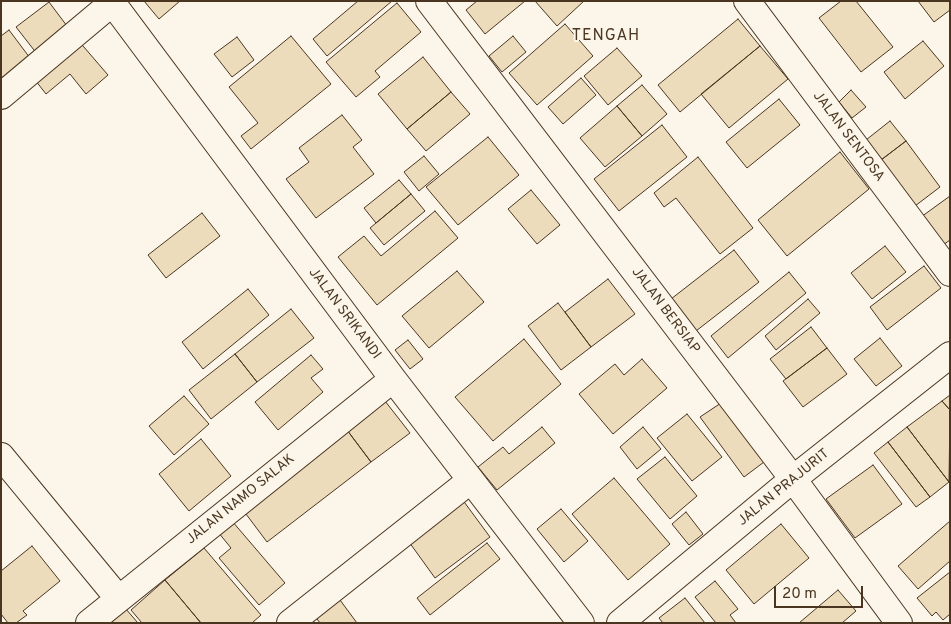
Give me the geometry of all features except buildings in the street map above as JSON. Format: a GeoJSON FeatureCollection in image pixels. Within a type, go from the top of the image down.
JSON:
{"type":"FeatureCollection","features":[{"type":"Feature","properties":{"kind":"street","name":"JALAN BERSIAP"},"geometry":{"type":"LineString","coordinates":[[429,1],[793,479],[899,623]]}},
{"type":"Feature","properties":{"kind":"street","name":"JALAN SENTOSA"},"geometry":{"type":"LineString","coordinates":[[747,1],[950,273]]}},
{"type":"Feature","properties":{"kind":"street"},"geometry":{"type":"LineString","coordinates":[[1,96],[111,2]]}},
{"type":"Feature","properties":{"kind":"street","name":"JALAN SRIKANDI"},"geometry":{"type":"LineString","coordinates":[[111,2],[393,379],[581,623]]}},
{"type":"Feature","properties":{"kind":"street","name":"JALAN PRAJURIT"},"geometry":{"type":"LineString","coordinates":[[620,623],[793,479],[950,355]]}},
{"type":"Feature","properties":{"kind":"street","name":"JALAN NAMO SALAK"},"geometry":{"type":"LineString","coordinates":[[89,623],[393,379]]}},
{"type":"Feature","properties":{"kind":"street"},"geometry":{"type":"LineString","coordinates":[[1,456],[118,598]]}},
{"type":"Feature","properties":{"kind":"street"},"geometry":{"type":"LineString","coordinates":[[290,623],[471,480]]}},
{"type":"Feature","properties":{"kind":"district","name":"TENGAH"},"geometry":{"type":"Point","coordinates":[606,37]}}]}
